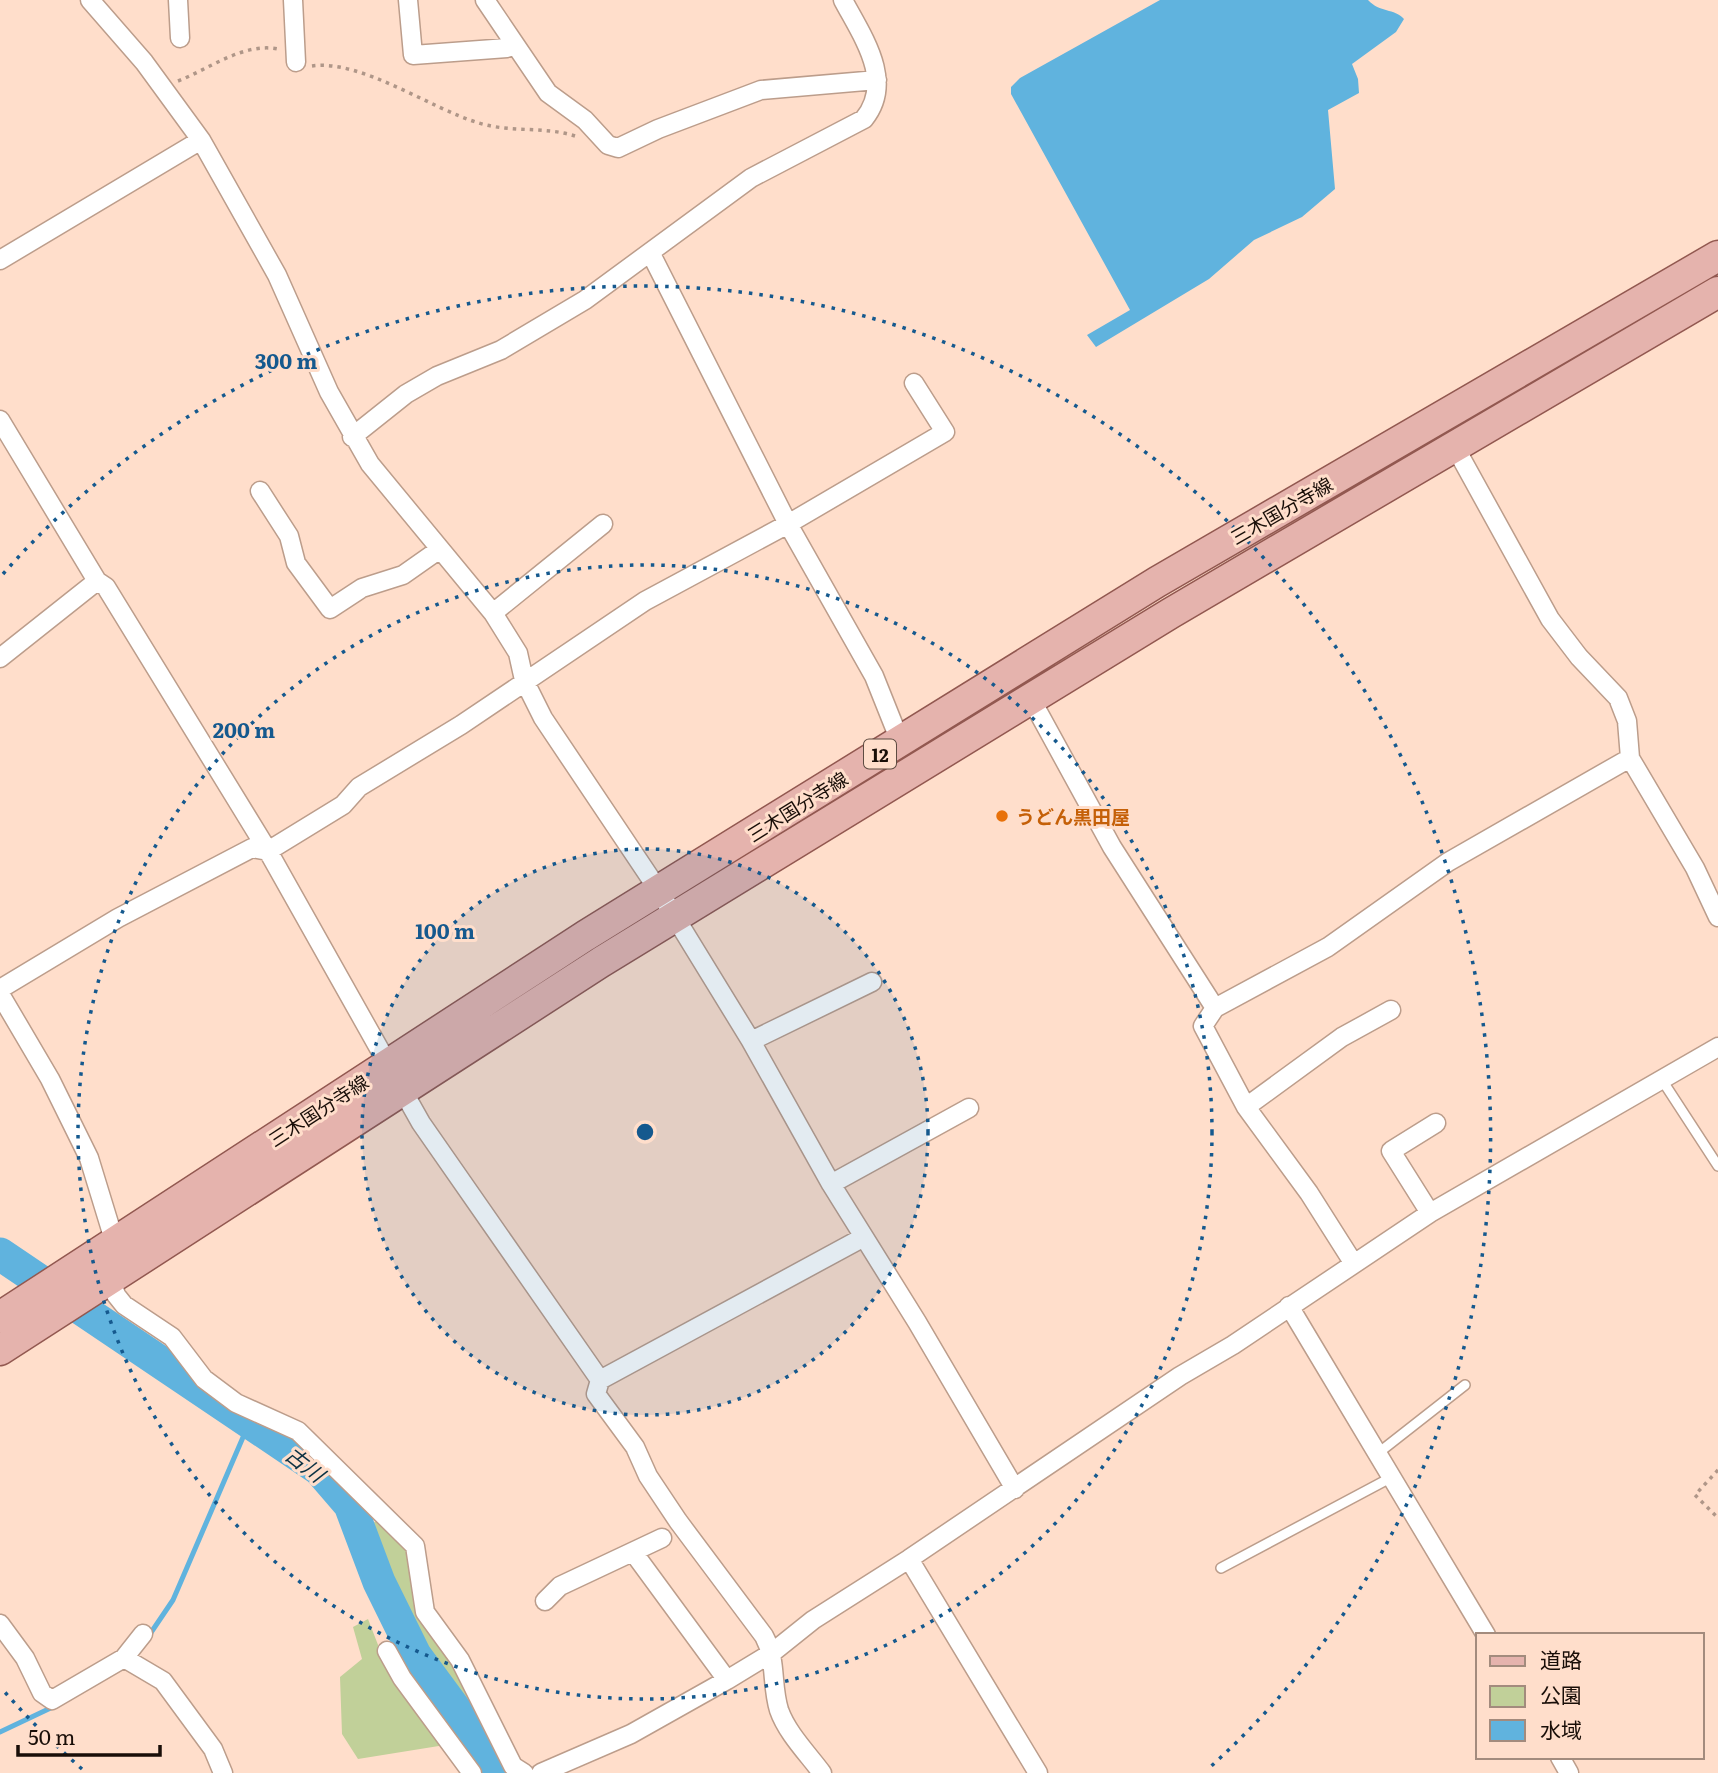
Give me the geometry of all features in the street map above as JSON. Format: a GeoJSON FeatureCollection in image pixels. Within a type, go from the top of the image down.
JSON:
{"type":"FeatureCollection","features":[{"type":"Feature","properties":{"kind":"main road","name":"三木国分寺線"},"geometry":{"type":"LineString","coordinates":[[0,1350],[12,1320],[59,1279],[659,891],[1157,582],[1718,256]]}},
{"type":"Feature","properties":{"kind":"main road","name":"三木国分寺線"},"geometry":{"type":"LineString","coordinates":[[12,1320],[82,1298],[675,917],[1031,699],[1718,292]]}},
{"type":"Feature","properties":{"kind":"street"},"geometry":{"type":"LineString","coordinates":[[90,0],[163,87],[201,140],[277,275],[352,437],[493,613],[518,653],[524,680],[543,718],[659,891],[751,1041],[831,1184],[1015,1489]]}},
{"type":"Feature","properties":{"kind":"street"},"geometry":{"type":"LineString","coordinates":[[177,0],[180,38]]}},
{"type":"Feature","properties":{"kind":"street"},"geometry":{"type":"LineString","coordinates":[[293,0],[296,62]]}},
{"type":"Feature","properties":{"kind":"street"},"geometry":{"type":"LineString","coordinates":[[408,0],[413,55],[507,48]]}},
{"type":"Feature","properties":{"kind":"street"},"geometry":{"type":"LineString","coordinates":[[485,0],[548,93],[585,120],[608,145],[618,148],[658,129],[761,90],[877,80]]}},
{"type":"Feature","properties":{"kind":"street"},"geometry":{"type":"LineString","coordinates":[[352,437],[406,394],[437,376],[502,349],[585,300],[751,178],[864,119],[872,109],[877,80],[873,56],[844,0]]}},
{"type":"Feature","properties":{"kind":"street"},"geometry":{"type":"LineString","coordinates":[[0,260],[201,140]]}},
{"type":"Feature","properties":{"kind":"street"},"geometry":{"type":"LineString","coordinates":[[651,254],[788,524],[874,676],[900,741]]}},
{"type":"Feature","properties":{"kind":"street"},"geometry":{"type":"LineString","coordinates":[[523,1773],[513,1766],[460,1660],[425,1612],[415,1546],[298,1431],[236,1403],[204,1379],[172,1337],[124,1305],[116,1295],[110,1279],[115,1243],[89,1158],[50,1079],[0,992],[118,918],[252,848],[268,851],[344,805],[359,787],[461,725],[524,680],[645,601],[788,524],[945,432],[914,383]]}},
{"type":"Feature","properties":{"kind":"street"},"geometry":{"type":"LineString","coordinates":[[0,420],[97,581],[106,586],[268,851],[421,1124],[600,1380]]}},
{"type":"Feature","properties":{"kind":"street"},"geometry":{"type":"LineString","coordinates":[[1455,447],[1550,619],[1579,657],[1618,698],[1627,721],[1630,758],[1695,868],[1718,917]]}},
{"type":"Feature","properties":{"kind":"street"},"geometry":{"type":"LineString","coordinates":[[260,491],[289,536],[296,563],[330,609],[362,588],[403,575],[440,549]]}},
{"type":"Feature","properties":{"kind":"street"},"geometry":{"type":"LineString","coordinates":[[493,613],[603,524]]}},
{"type":"Feature","properties":{"kind":"street"},"geometry":{"type":"LineString","coordinates":[[0,658],[97,581]]}},
{"type":"Feature","properties":{"kind":"street"},"geometry":{"type":"LineString","coordinates":[[1031,699],[1112,847],[1214,1008]]}},
{"type":"Feature","properties":{"kind":"street"},"geometry":{"type":"LineString","coordinates":[[1354,1264],[1309,1193],[1246,1107],[1203,1026],[1214,1008],[1328,947],[1448,862],[1630,758]]}},
{"type":"Feature","properties":{"kind":"street"},"geometry":{"type":"LineString","coordinates":[[751,1041],[872,982]]}},
{"type":"Feature","properties":{"kind":"street"},"geometry":{"type":"LineString","coordinates":[[1246,1107],[1342,1037],[1391,1010]]}},
{"type":"Feature","properties":{"kind":"street"},"geometry":{"type":"LineString","coordinates":[[541,1773],[631,1734],[773,1652],[813,1620],[1430,1213],[1718,1047]]}},
{"type":"Feature","properties":{"kind":"street"},"geometry":{"type":"LineString","coordinates":[[831,1184],[969,1108]]}},
{"type":"Feature","properties":{"kind":"street"},"geometry":{"type":"LineString","coordinates":[[1430,1213],[1391,1151],[1436,1123]]}},
{"type":"Feature","properties":{"kind":"street"},"geometry":{"type":"LineString","coordinates":[[822,1773],[798,1742],[779,1710],[773,1652],[678,1521],[648,1476],[635,1447],[596,1394],[600,1380],[864,1237]]}},
{"type":"Feature","properties":{"kind":"street"},"geometry":{"type":"LineString","coordinates":[[1289,1306],[1485,1633]]}},
{"type":"Feature","properties":{"kind":"street"},"geometry":{"type":"LineString","coordinates":[[545,1601],[560,1586],[662,1538]]}},
{"type":"Feature","properties":{"kind":"street"},"geometry":{"type":"LineString","coordinates":[[633,1552],[727,1680]]}},
{"type":"Feature","properties":{"kind":"street"},"geometry":{"type":"LineString","coordinates":[[909,1559],[1038,1773]]}},
{"type":"Feature","properties":{"kind":"street"},"geometry":{"type":"LineString","coordinates":[[0,1624],[25,1658],[42,1693],[52,1700],[131,1663],[143,1634]]}},
{"type":"Feature","properties":{"kind":"street"},"geometry":{"type":"LineString","coordinates":[[387,1651],[402,1678],[472,1773]]}},
{"type":"Feature","properties":{"kind":"street"},"geometry":{"type":"LineString","coordinates":[[131,1663],[163,1681],[213,1749],[223,1773]]}},
{"type":"Feature","properties":{"kind":"lane"},"geometry":{"type":"LineString","coordinates":[[1662,1080],[1718,1166]]}},
{"type":"Feature","properties":{"kind":"lane"},"geometry":{"type":"LineString","coordinates":[[1377,1454],[1465,1385]]}},
{"type":"Feature","properties":{"kind":"lane"},"geometry":{"type":"LineString","coordinates":[[1221,1568],[1392,1477]]}},
{"type":"Feature","properties":{"kind":"path"},"geometry":{"type":"LineString","coordinates":[[163,87],[246,51],[264,46],[278,49],[306,67],[324,64],[344,67],[480,124],[515,131],[564,132],[599,149],[608,145]]}},
{"type":"Feature","properties":{"kind":"path"},"geometry":{"type":"LineString","coordinates":[[1718,1470],[1695,1494],[1718,1518]]}},
{"type":"Feature","properties":{"kind":"green space"},"geometry":{"type":"Polygon","coordinates":[[[382,1519],[409,1548],[415,1595],[482,1710],[475,1714],[424,1658],[412,1638],[370,1524],[382,1519]]]}},
{"type":"Feature","properties":{"kind":"green space"},"geometry":{"type":"Polygon","coordinates":[[[368,1619],[380,1650],[445,1745],[358,1759],[342,1734],[340,1677],[362,1659],[353,1627],[368,1619]]]}},
{"type":"Feature","properties":{"kind":"water"},"geometry":{"type":"Polygon","coordinates":[[[1160,0],[1368,0],[1404,19],[1396,32],[1352,64],[1358,79],[1359,93],[1328,110],[1335,189],[1302,217],[1254,240],[1209,279],[1096,347],[1087,335],[1130,310],[1011,94],[1011,87],[1020,78],[1160,0]]]}},
{"type":"Feature","properties":{"kind":"waterway","name":"古川"},"geometry":{"type":"LineString","coordinates":[[0,1254],[319,1469],[350,1505],[379,1582],[415,1655],[502,1773]]}},
{"type":"Feature","properties":{"kind":"waterway"},"geometry":{"type":"LineString","coordinates":[[148,1637],[173,1600],[250,1421]]}},
{"type":"Feature","properties":{"kind":"waterway"},"geometry":{"type":"LineString","coordinates":[[0,1732],[57,1705]]}},
{"type":"Feature","properties":{"kind":"place","name":"うどん黒田屋"},"geometry":{"type":"Point","coordinates":[1002,816]}}]}
